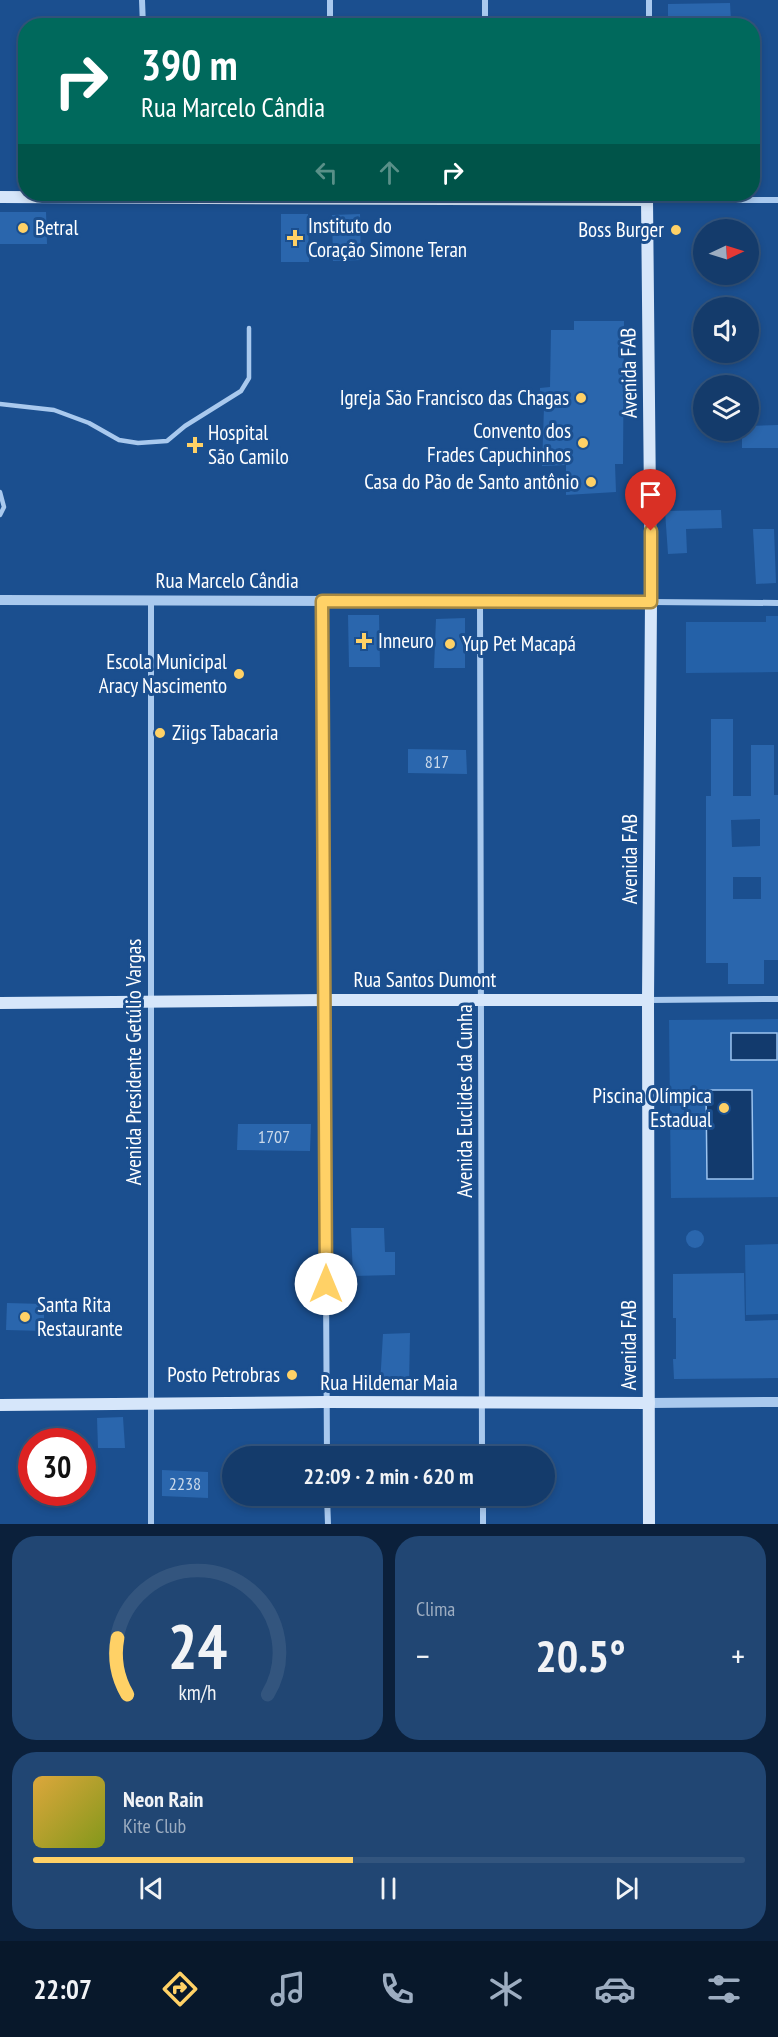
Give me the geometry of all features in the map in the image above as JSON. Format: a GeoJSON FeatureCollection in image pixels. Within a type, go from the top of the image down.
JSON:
{"type":"FeatureCollection","features":[{"type":"Feature","properties":{"kind":"main road"},"geometry":{"type":"LineString","coordinates":[[0,197],[18,197]]}},
{"type":"Feature","properties":{"kind":"main road","name":"Avenida FAB"},"geometry":{"type":"LineString","coordinates":[[647,201],[651,602],[648,1000],[649,1524]]}},
{"type":"Feature","properties":{"kind":"main road","name":"Rua Santos Dumont"},"geometry":{"type":"LineString","coordinates":[[0,1003],[648,1000]]}},
{"type":"Feature","properties":{"kind":"main road","name":"Rua Hildemar Maia"},"geometry":{"type":"LineString","coordinates":[[0,1405],[326,1402],[649,1403]]}},
{"type":"Feature","properties":{"kind":"street"},"geometry":{"type":"LineString","coordinates":[[142,0],[143,18]]}},
{"type":"Feature","properties":{"kind":"street"},"geometry":{"type":"LineString","coordinates":[[330,0],[330,18]]}},
{"type":"Feature","properties":{"kind":"street"},"geometry":{"type":"LineString","coordinates":[[485,0],[485,18]]}},
{"type":"Feature","properties":{"kind":"street"},"geometry":{"type":"LineString","coordinates":[[649,0],[649,18]]}},
{"type":"Feature","properties":{"kind":"street"},"geometry":{"type":"LineString","coordinates":[[760,200],[778,200]]}},
{"type":"Feature","properties":{"kind":"street","name":"Rua Marcelo Cândia"},"geometry":{"type":"LineString","coordinates":[[0,600],[778,603]]}},
{"type":"Feature","properties":{"kind":"street","name":"Avenida Presidente Getúlio Vargas"},"geometry":{"type":"LineString","coordinates":[[151,601],[151,1524]]}},
{"type":"Feature","properties":{"kind":"street"},"geometry":{"type":"LineString","coordinates":[[322,601],[327,1446]]}},
{"type":"Feature","properties":{"kind":"street","name":"Avenida Euclides da Cunha"},"geometry":{"type":"LineString","coordinates":[[480,602],[482,1446]]}},
{"type":"Feature","properties":{"kind":"street","name":"Rua Santos Dumont"},"geometry":{"type":"LineString","coordinates":[[648,1000],[778,999]]}},
{"type":"Feature","properties":{"kind":"street","name":"Rua Hildemar Maia"},"geometry":{"type":"LineString","coordinates":[[649,1403],[778,1402]]}},
{"type":"Feature","properties":{"kind":"street"},"geometry":{"type":"LineString","coordinates":[[327,1506],[327,1524]]}},
{"type":"Feature","properties":{"kind":"street"},"geometry":{"type":"LineString","coordinates":[[483,1506],[483,1524]]}},
{"type":"Feature","properties":{"kind":"lane"},"geometry":{"type":"LineString","coordinates":[[0,404],[54,410],[89,423],[119,440],[138,443],[167,441],[185,426],[241,391],[249,378],[249,328]]}},
{"type":"Feature","properties":{"kind":"lane"},"geometry":{"type":"LineString","coordinates":[[0,492],[4,507],[0,515]]}},
{"type":"Feature","properties":{"kind":"shaded area"},"geometry":{"type":"Polygon","coordinates":[[[766,616],[778,616],[778,672],[686,673],[686,622],[766,622],[766,616]]]}},
{"type":"Feature","properties":{"kind":"shaded area","name":"Piscina Olímpica Estadual"},"geometry":{"type":"Polygon","coordinates":[[[778,1019],[778,1197],[671,1198],[669,1020],[778,1019]]]}},
{"type":"Feature","properties":{"kind":"shaded area"},"geometry":{"type":"Polygon","coordinates":[[[731,1033],[777,1033],[777,1060],[731,1060],[731,1033]]]}},
{"type":"Feature","properties":{"kind":"shaded area"},"geometry":{"type":"Polygon","coordinates":[[[706,1090],[752,1090],[753,1179],[707,1179],[706,1090]]]}},
{"type":"Feature","properties":{"kind":"shaded area"},"geometry":{"type":"Polygon","coordinates":[[[778,1244],[778,1314],[746,1315],[745,1245],[778,1244]]]}},
{"type":"Feature","properties":{"kind":"building"},"geometry":{"type":"Polygon","coordinates":[[[730,3],[731,18],[668,18],[668,4],[730,3]]]}},
{"type":"Feature","properties":{"kind":"building","name":"Betral"},"geometry":{"type":"Polygon","coordinates":[[[0,212],[46,212],[47,244],[0,244],[0,212]]]}},
{"type":"Feature","properties":{"kind":"building","name":"Instituto do Coração Simone Teran"},"geometry":{"type":"Polygon","coordinates":[[[281,214],[308,214],[309,262],[281,262],[281,214]]]}},
{"type":"Feature","properties":{"kind":"building"},"geometry":{"type":"Polygon","coordinates":[[[360,214],[361,260],[333,261],[332,215],[360,214]]]}},
{"type":"Feature","properties":{"kind":"building"},"geometry":{"type":"Polygon","coordinates":[[[574,321],[624,321],[623,464],[615,464],[616,492],[566,495],[566,465],[542,466],[544,407],[540,407],[540,388],[550,387],[551,330],[574,330],[574,321]]]}},
{"type":"Feature","properties":{"kind":"building"},"geometry":{"type":"Polygon","coordinates":[[[778,425],[778,448],[742,448],[742,441],[759,441],[759,426],[778,425]]]}},
{"type":"Feature","properties":{"kind":"building"},"geometry":{"type":"Polygon","coordinates":[[[721,510],[722,528],[686,529],[687,553],[668,554],[665,511],[721,510]]]}},
{"type":"Feature","properties":{"kind":"building"},"geometry":{"type":"Polygon","coordinates":[[[753,529],[774,529],[776,583],[756,584],[753,529]]]}},
{"type":"Feature","properties":{"kind":"building","name":"Inneuro"},"geometry":{"type":"Polygon","coordinates":[[[348,615],[379,615],[380,667],[349,667],[348,615]]]}},
{"type":"Feature","properties":{"kind":"building","name":"Yup Pet Macapá"},"geometry":{"type":"Polygon","coordinates":[[[465,618],[465,668],[434,668],[436,619],[465,618]]]}},
{"type":"Feature","properties":{"kind":"building"},"geometry":{"type":"Polygon","coordinates":[[[711,719],[733,719],[733,796],[751,796],[751,745],[774,745],[774,795],[778,795],[778,960],[764,960],[764,984],[728,984],[728,963],[706,963],[706,796],[711,796],[711,719]],[[760,819],[731,820],[732,847],[760,846],[760,819]],[[733,877],[733,899],[761,899],[761,877],[733,877]]]}},
{"type":"Feature","properties":{"kind":"building"},"geometry":{"type":"Polygon","coordinates":[[[408,749],[466,750],[467,774],[408,773],[408,749]]]}},
{"type":"Feature","properties":{"kind":"building"},"geometry":{"type":"Polygon","coordinates":[[[238,1124],[311,1124],[310,1151],[237,1150],[238,1124]]]}},
{"type":"Feature","properties":{"kind":"building"},"geometry":{"type":"Polygon","coordinates":[[[351,1228],[384,1228],[385,1252],[395,1252],[395,1275],[353,1276],[351,1228]]]}},
{"type":"Feature","properties":{"kind":"building"},"geometry":{"type":"Polygon","coordinates":[[[695,1230],[703,1235],[704,1239],[699,1247],[695,1248],[687,1243],[686,1239],[691,1231],[695,1230]]]}},
{"type":"Feature","properties":{"kind":"building"},"geometry":{"type":"Polygon","coordinates":[[[744,1273],[745,1321],[778,1320],[778,1378],[674,1379],[676,1318],[673,1318],[673,1274],[744,1273]]]}},
{"type":"Feature","properties":{"kind":"building","name":"Santa Rita Restaurante"},"geometry":{"type":"Polygon","coordinates":[[[7,1303],[44,1304],[44,1331],[6,1330],[7,1303]]]}},
{"type":"Feature","properties":{"kind":"building"},"geometry":{"type":"Polygon","coordinates":[[[410,1333],[409,1386],[380,1385],[383,1334],[410,1333]]]}},
{"type":"Feature","properties":{"kind":"building"},"geometry":{"type":"Polygon","coordinates":[[[123,1417],[125,1448],[98,1448],[97,1418],[123,1417]]]}},
{"type":"Feature","properties":{"kind":"building"},"geometry":{"type":"Polygon","coordinates":[[[162,1470],[208,1472],[208,1498],[162,1496],[162,1470]]]}},
{"type":"Feature","properties":{"kind":"place","name":"Betral"},"geometry":{"type":"Point","coordinates":[23,228]}},
{"type":"Feature","properties":{"kind":"place","name":"Boss Burger"},"geometry":{"type":"Point","coordinates":[676,230]}},
{"type":"Feature","properties":{"kind":"place","name":"Instituto do Coração Simone Teran"},"geometry":{"type":"Point","coordinates":[295,238]}},
{"type":"Feature","properties":{"kind":"place","name":"Igreja São Francisco das Chagas"},"geometry":{"type":"Point","coordinates":[581,398]}},
{"type":"Feature","properties":{"kind":"place","name":"Convento dos Frades Capuchinhos"},"geometry":{"type":"Point","coordinates":[583,443]}},
{"type":"Feature","properties":{"kind":"place","name":"Hospital São Camilo"},"geometry":{"type":"Point","coordinates":[195,445]}},
{"type":"Feature","properties":{"kind":"place","name":"Casa do Pão de Santo antônio"},"geometry":{"type":"Point","coordinates":[591,482]}},
{"type":"Feature","properties":{"kind":"place","name":"Inneuro"},"geometry":{"type":"Point","coordinates":[364,641]}},
{"type":"Feature","properties":{"kind":"place","name":"Yup Pet Macapá"},"geometry":{"type":"Point","coordinates":[450,644]}},
{"type":"Feature","properties":{"kind":"place","name":"Escola Municipal Aracy Nascimento"},"geometry":{"type":"Point","coordinates":[239,674]}},
{"type":"Feature","properties":{"kind":"place","name":"Ziigs Tabacaria"},"geometry":{"type":"Point","coordinates":[160,733]}},
{"type":"Feature","properties":{"kind":"place","name":"Piscina Olímpica Estadual"},"geometry":{"type":"Point","coordinates":[724,1108]}},
{"type":"Feature","properties":{"kind":"place","name":"Santa Rita Restaurante"},"geometry":{"type":"Point","coordinates":[25,1317]}},
{"type":"Feature","properties":{"kind":"place","name":"Posto Petrobras"},"geometry":{"type":"Point","coordinates":[292,1375]}},
{"type":"Feature","properties":{"kind":"route"},"geometry":{"type":"LineString","coordinates":[[326,1284],[322,601],[651,602],[651,531]]}}]}
